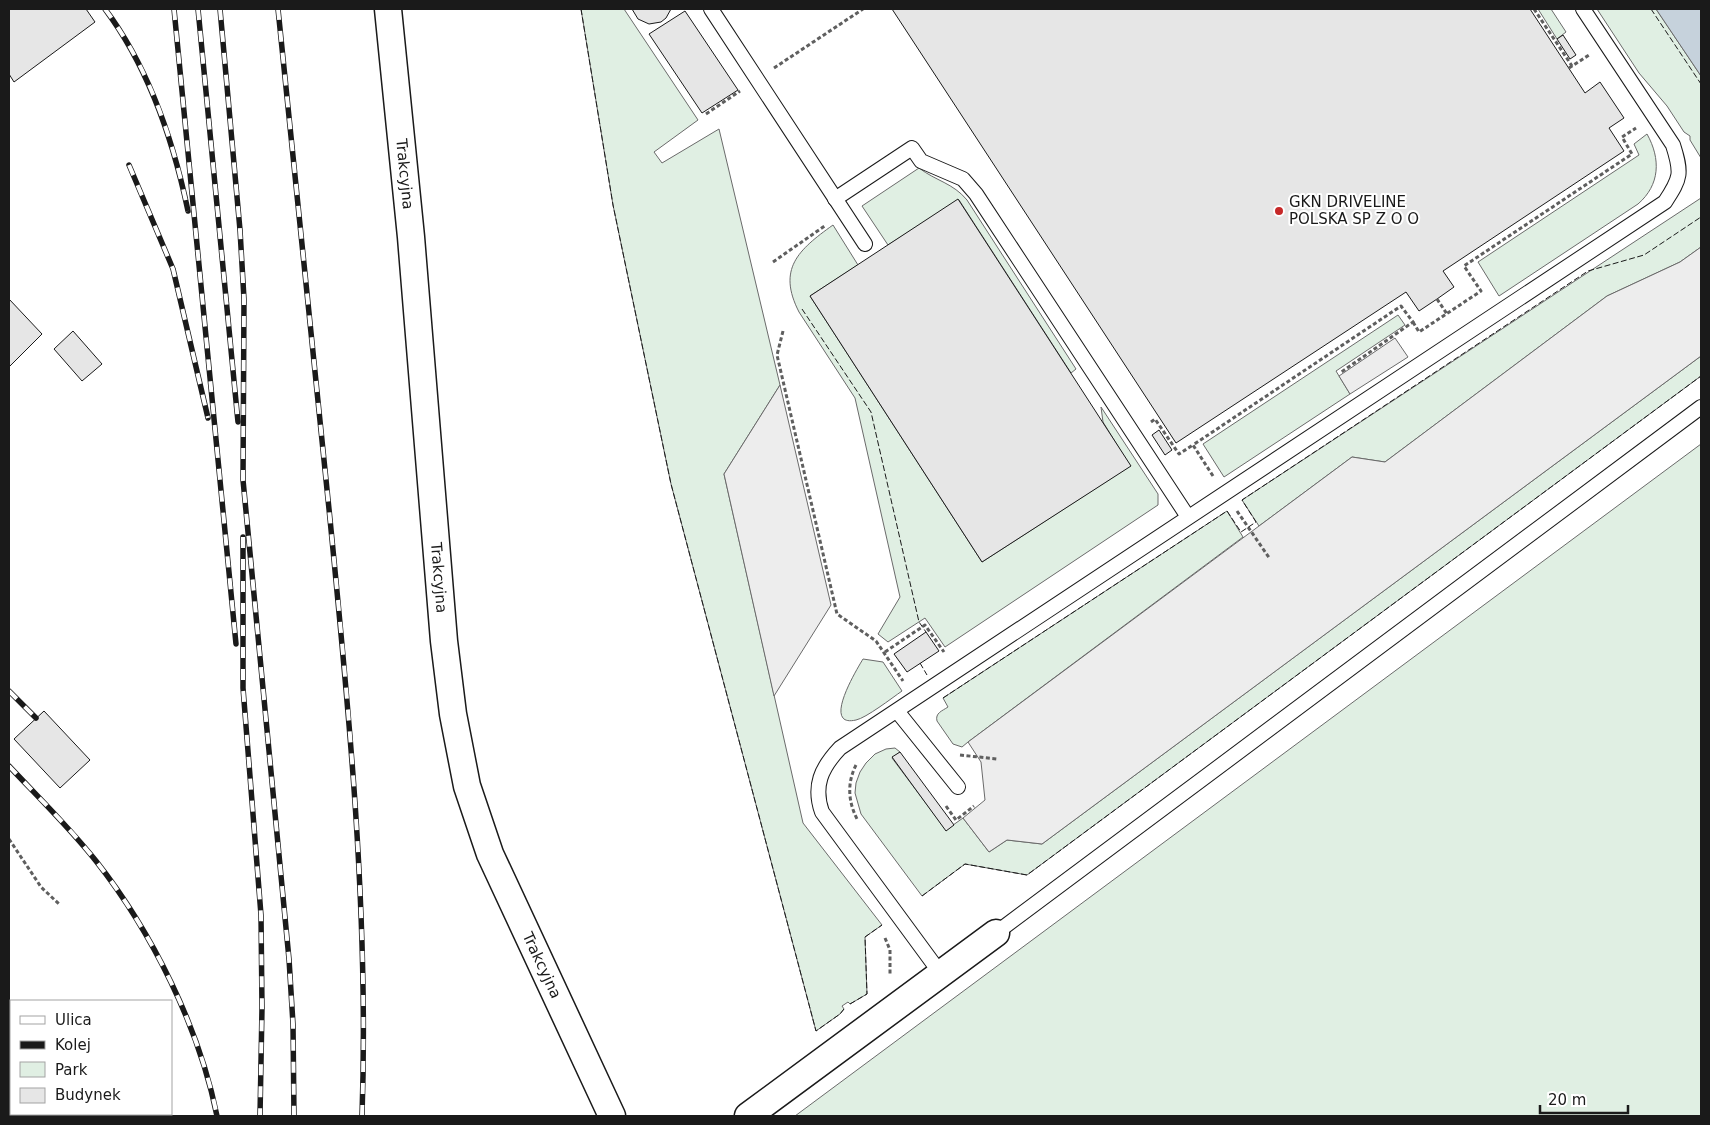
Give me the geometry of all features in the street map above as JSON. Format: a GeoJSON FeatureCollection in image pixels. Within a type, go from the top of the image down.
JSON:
{"type":"FeatureCollection","features":[{"type":"Feature","properties":{"kind":"street","name":"Trakcyjna"},"geometry":{"type":"LineString","coordinates":[[388,9],[411,237],[444,642],[453,714],[467,786],[490,854],[612,1116]]}},
{"type":"Feature","properties":{"kind":"street"},"geometry":{"type":"LineString","coordinates":[[748,1116],[996,933]]}},
{"type":"Feature","properties":{"kind":"lane"},"geometry":{"type":"LineString","coordinates":[[711,9],[865,244]]}},
{"type":"Feature","properties":{"kind":"lane"},"geometry":{"type":"LineString","coordinates":[[941,974],[822,812],[817,789],[821,775],[830,758],[840,748],[1664,202],[1676,186],[1680,166],[1674,145],[1583,9]]}},
{"type":"Feature","properties":{"kind":"lane"},"geometry":{"type":"LineString","coordinates":[[836,199],[912,148],[921,161],[963,179],[976,194],[1188,517]]}},
{"type":"Feature","properties":{"kind":"lane"},"geometry":{"type":"LineString","coordinates":[[996,933],[1701,407]]}},
{"type":"Feature","properties":{"kind":"lane"},"geometry":{"type":"LineString","coordinates":[[898,711],[958,787]]}},
{"type":"Feature","properties":{"kind":"path"},"geometry":{"type":"LineString","coordinates":[[706,114],[863,9]]}},
{"type":"Feature","properties":{"kind":"path"},"geometry":{"type":"LineString","coordinates":[[1534,9],[1570,67],[1589,55],[1594,63]]}},
{"type":"Feature","properties":{"kind":"path"},"geometry":{"type":"LineString","coordinates":[[1270,559],[1193,445],[1401,306],[1419,332],[1481,290],[1464,266],[1632,154],[1622,137],[1637,127]]}},
{"type":"Feature","properties":{"kind":"path"},"geometry":{"type":"LineString","coordinates":[[1437,299],[1447,314]]}},
{"type":"Feature","properties":{"kind":"path"},"geometry":{"type":"LineString","coordinates":[[1340,373],[1413,322]]}},
{"type":"Feature","properties":{"kind":"path"},"geometry":{"type":"LineString","coordinates":[[783,331],[777,355],[837,614],[876,641],[904,682],[910,678]]}},
{"type":"Feature","properties":{"kind":"path"},"geometry":{"type":"LineString","coordinates":[[1178,500],[1214,476]]}},
{"type":"Feature","properties":{"kind":"path"},"geometry":{"type":"LineString","coordinates":[[885,652],[925,625],[946,654]]}},
{"type":"Feature","properties":{"kind":"path"},"geometry":{"type":"LineString","coordinates":[[957,755],[997,759]]}},
{"type":"Feature","properties":{"kind":"path"},"geometry":{"type":"LineString","coordinates":[[9,838],[41,887],[59,904]]}},
{"type":"Feature","properties":{"kind":"green space"},"geometry":{"type":"Polygon","coordinates":[[[581,9],[624,9],[698,120],[654,152],[662,163],[719,129],[780,385],[724,474],[803,823],[882,925],[865,937],[867,994],[850,1004],[848,1002],[842,1006],[844,1009],[840,1014],[816,1031],[671,484],[613,205],[581,9]]]}},
{"type":"Feature","properties":{"kind":"green space"},"geometry":{"type":"Polygon","coordinates":[[[1538,9],[1551,9],[1566,32],[1557,39],[1538,9]]]}},
{"type":"Feature","properties":{"kind":"green space"},"geometry":{"type":"Polygon","coordinates":[[[1597,9],[1656,9],[1701,76],[1701,158],[1690,140],[1690,136],[1684,132],[1667,106],[1639,73],[1597,9]]]}},
{"type":"Feature","properties":{"kind":"green space"},"geometry":{"type":"Polygon","coordinates":[[[1647,134],[1655,153],[1656,171],[1651,189],[1645,197],[1638,204],[1499,296],[1478,262],[1639,155],[1634,144],[1647,134]]]}},
{"type":"Feature","properties":{"kind":"green space"},"geometry":{"type":"Polygon","coordinates":[[[919,168],[962,194],[967,200],[1076,369],[1071,373],[959,200],[888,245],[862,206],[919,168]]]}},
{"type":"Feature","properties":{"kind":"green space"},"geometry":{"type":"Polygon","coordinates":[[[1701,198],[1701,247],[1680,262],[1607,296],[1385,462],[1352,457],[1259,526],[1242,500],[1701,198]]]}},
{"type":"Feature","properties":{"kind":"green space"},"geometry":{"type":"Polygon","coordinates":[[[833,225],[858,265],[810,296],[982,562],[1130,466],[1103,422],[1101,407],[1158,494],[1158,505],[945,647],[925,618],[888,642],[878,634],[900,597],[855,398],[799,312],[790,284],[791,272],[801,252],[833,225]]]}},
{"type":"Feature","properties":{"kind":"green space"},"geometry":{"type":"Polygon","coordinates":[[[1398,315],[1405,325],[1336,371],[1350,394],[1224,477],[1203,444],[1398,315]]]}},
{"type":"Feature","properties":{"kind":"green space"},"geometry":{"type":"Polygon","coordinates":[[[1701,356],[1701,376],[1027,875],[965,864],[922,896],[861,814],[855,793],[860,772],[875,754],[886,749],[895,748],[900,752],[892,758],[946,830],[963,818],[989,852],[1007,840],[1042,844],[1701,356]]]}},
{"type":"Feature","properties":{"kind":"green space"},"geometry":{"type":"Polygon","coordinates":[[[1701,444],[1701,1116],[795,1116],[1701,444]]]}},
{"type":"Feature","properties":{"kind":"green space"},"geometry":{"type":"Polygon","coordinates":[[[1227,511],[1243,537],[962,747],[953,744],[937,721],[938,714],[948,707],[943,698],[1227,511]]]}},
{"type":"Feature","properties":{"kind":"green space"},"geometry":{"type":"Polygon","coordinates":[[[863,659],[883,662],[902,691],[866,716],[856,720],[846,720],[841,715],[844,696],[863,659]]]}},
{"type":"Feature","properties":{"kind":"shaded area"},"geometry":{"type":"Polygon","coordinates":[[[1656,9],[1701,9],[1701,76],[1656,9]]]}},
{"type":"Feature","properties":{"kind":"shaded area"},"geometry":{"type":"Polygon","coordinates":[[[1701,247],[1701,356],[1042,844],[1007,840],[989,852],[963,818],[985,800],[981,762],[968,742],[1352,457],[1385,462],[1607,296],[1680,262],[1701,247]]]}},
{"type":"Feature","properties":{"kind":"shaded area"},"geometry":{"type":"Polygon","coordinates":[[[1395,338],[1408,357],[1350,394],[1339,376],[1395,338]]]}},
{"type":"Feature","properties":{"kind":"shaded area"},"geometry":{"type":"Polygon","coordinates":[[[780,385],[831,605],[774,696],[724,474],[780,385]]]}},
{"type":"Feature","properties":{"kind":"building"},"geometry":{"type":"Polygon","coordinates":[[[9,9],[86,9],[95,22],[14,82],[9,74],[9,9]]]}},
{"type":"Feature","properties":{"kind":"building"},"geometry":{"type":"Polygon","coordinates":[[[632,9],[671,9],[666,18],[661,22],[649,24],[638,19],[632,9]]]}},
{"type":"Feature","properties":{"kind":"building","name":"GKN DRIVELINE POLSKA SP Z O O"},"geometry":{"type":"Polygon","coordinates":[[[892,9],[1530,9],[1585,93],[1600,82],[1624,118],[1609,128],[1624,151],[1443,271],[1454,287],[1419,311],[1406,292],[1176,443],[892,9]]]}},
{"type":"Feature","properties":{"kind":"building"},"geometry":{"type":"Polygon","coordinates":[[[685,11],[738,90],[702,113],[649,34],[685,11]]]}},
{"type":"Feature","properties":{"kind":"building"},"geometry":{"type":"Polygon","coordinates":[[[1563,35],[1576,55],[1570,59],[1557,39],[1563,35]]]}},
{"type":"Feature","properties":{"kind":"building"},"geometry":{"type":"Polygon","coordinates":[[[958,199],[1131,466],[982,562],[810,296],[958,199]]]}},
{"type":"Feature","properties":{"kind":"building"},"geometry":{"type":"Polygon","coordinates":[[[9,299],[42,334],[9,367],[9,299]]]}},
{"type":"Feature","properties":{"kind":"building"},"geometry":{"type":"Polygon","coordinates":[[[73,331],[102,364],[82,381],[54,349],[73,331]]]}},
{"type":"Feature","properties":{"kind":"building"},"geometry":{"type":"Polygon","coordinates":[[[1159,430],[1172,450],[1165,455],[1152,435],[1159,430]]]}},
{"type":"Feature","properties":{"kind":"building"},"geometry":{"type":"Polygon","coordinates":[[[926,632],[939,651],[907,672],[894,654],[926,632]]]}},
{"type":"Feature","properties":{"kind":"building"},"geometry":{"type":"Polygon","coordinates":[[[44,711],[90,760],[60,788],[14,739],[44,711]]]}},
{"type":"Feature","properties":{"kind":"building"},"geometry":{"type":"Polygon","coordinates":[[[900,752],[954,825],[946,831],[892,757],[900,752]]]}},
{"type":"Feature","properties":{"kind":"railway"},"geometry":{"type":"LineString","coordinates":[[105,9],[121,32],[147,80],[167,131],[188,211]]}},
{"type":"Feature","properties":{"kind":"railway"},"geometry":{"type":"LineString","coordinates":[[174,9],[236,644]]}},
{"type":"Feature","properties":{"kind":"railway"},"geometry":{"type":"LineString","coordinates":[[198,9],[238,422]]}},
{"type":"Feature","properties":{"kind":"railway"},"geometry":{"type":"LineString","coordinates":[[220,9],[240,230],[244,299],[243,480],[289,959],[293,1024],[294,1116]]}},
{"type":"Feature","properties":{"kind":"railway"},"geometry":{"type":"LineString","coordinates":[[278,9],[344,661],[356,812],[363,964],[362,1116]]}},
{"type":"Feature","properties":{"kind":"railway"},"geometry":{"type":"LineString","coordinates":[[129,165],[173,269],[208,418]]}},
{"type":"Feature","properties":{"kind":"railway"},"geometry":{"type":"LineString","coordinates":[[243,537],[243,688],[261,915],[260,1116]]}},
{"type":"Feature","properties":{"kind":"railway"},"geometry":{"type":"LineString","coordinates":[[9,691],[36,718]]}},
{"type":"Feature","properties":{"kind":"railway"},"geometry":{"type":"LineString","coordinates":[[9,766],[86,848],[136,918],[154,949],[186,1015],[209,1082],[217,1116]]}},
{"type":"Feature","properties":{"kind":"fence"},"geometry":{"type":"LineString","coordinates":[[581,9],[613,205],[671,484],[816,1031],[844,1009]]}},
{"type":"Feature","properties":{"kind":"fence"},"geometry":{"type":"LineString","coordinates":[[1651,9],[1701,84]]}},
{"type":"Feature","properties":{"kind":"fence"},"geometry":{"type":"LineString","coordinates":[[943,698],[1227,511],[1241,532],[1256,522],[1242,500],[1588,271],[1644,255],[1701,217]]}},
{"type":"Feature","properties":{"kind":"fence"},"geometry":{"type":"LineString","coordinates":[[802,309],[871,412],[919,622],[926,632]]}},
{"type":"Feature","properties":{"kind":"fence"},"geometry":{"type":"LineString","coordinates":[[922,896],[965,864],[1027,875],[1701,376]]}},
{"type":"Feature","properties":{"kind":"fence"},"geometry":{"type":"LineString","coordinates":[[920,663],[927,675]]}},
{"type":"Feature","properties":{"kind":"fence"},"geometry":{"type":"LineString","coordinates":[[850,1004],[867,994],[865,937],[882,925]]}},
{"type":"Feature","properties":{"kind":"place","name":"GKN DRIVELINE POLSKA SP Z O O"},"geometry":{"type":"Point","coordinates":[1279,211]}}]}
